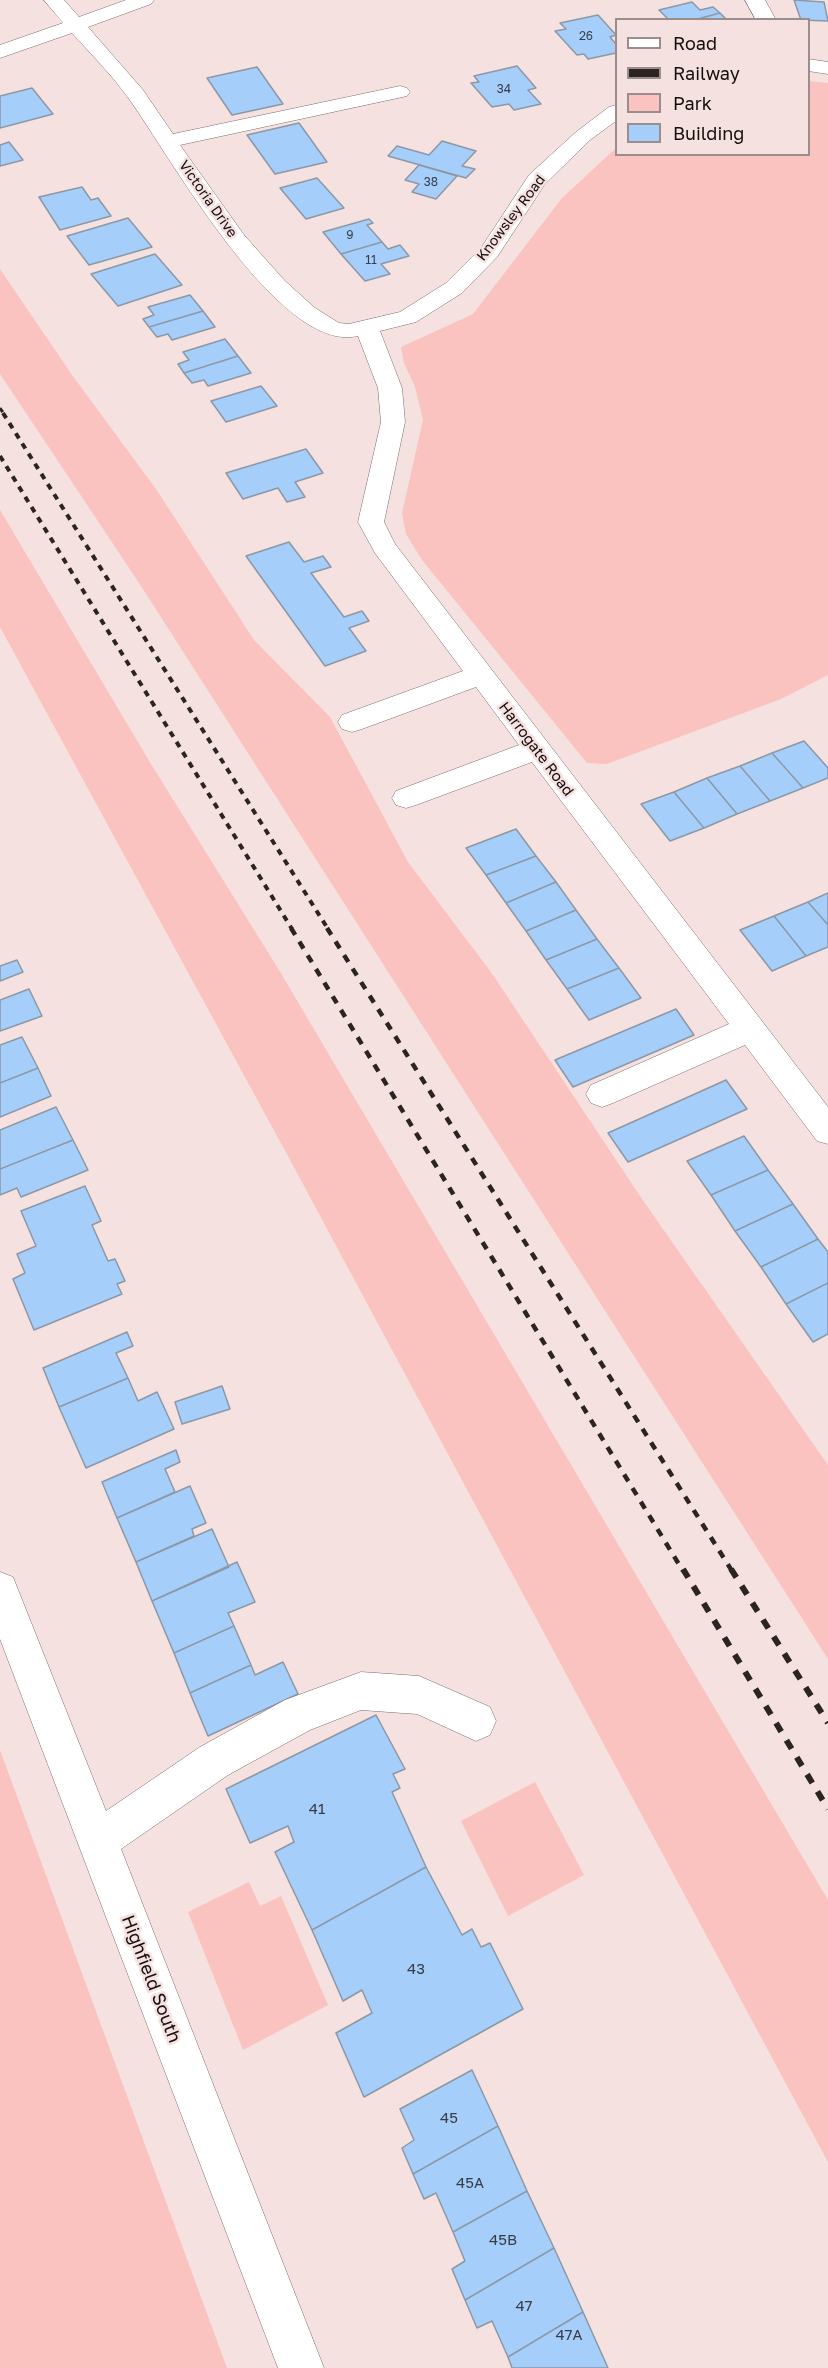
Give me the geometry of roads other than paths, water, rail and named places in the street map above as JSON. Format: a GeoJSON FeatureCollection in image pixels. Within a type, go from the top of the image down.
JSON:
{"type":"FeatureCollection","features":[{"type":"Feature","properties":{"kind":"street","name":"Victoria Drive"},"geometry":{"type":"LineString","coordinates":[[54,0],[136,94],[212,207],[278,286],[307,313],[333,329],[350,332],[367,328]]}},
{"type":"Feature","properties":{"kind":"street"},"geometry":{"type":"LineString","coordinates":[[0,52],[78,26],[144,0]]}},
{"type":"Feature","properties":{"kind":"street"},"geometry":{"type":"LineString","coordinates":[[755,0],[765,18]]}},
{"type":"Feature","properties":{"kind":"street"},"geometry":{"type":"LineString","coordinates":[[810,65],[828,68]]}},
{"type":"Feature","properties":{"kind":"street"},"geometry":{"type":"LineString","coordinates":[[169,141],[400,92]]}},
{"type":"Feature","properties":{"kind":"street","name":"Knowsley Road"},"geometry":{"type":"LineString","coordinates":[[367,328],[408,317],[454,288],[489,252],[537,180],[583,136],[615,112]]}},
{"type":"Feature","properties":{"kind":"street","name":"Harrogate Road"},"geometry":{"type":"LineString","coordinates":[[367,328],[390,388],[393,422],[371,522],[384,547],[828,1131]]}},
{"type":"Feature","properties":{"kind":"street"},"geometry":{"type":"LineString","coordinates":[[351,722],[480,675]]}},
{"type":"Feature","properties":{"kind":"street"},"geometry":{"type":"LineString","coordinates":[[406,798],[536,749]]}},
{"type":"Feature","properties":{"kind":"street"},"geometry":{"type":"LineString","coordinates":[[602,1094],[750,1029]]}},
{"type":"Feature","properties":{"kind":"street","name":"Highfield South"},"geometry":{"type":"LineString","coordinates":[[0,1590],[301,2368]]}},
{"type":"Feature","properties":{"kind":"street"},"geometry":{"type":"LineString","coordinates":[[97,1840],[214,1761],[299,1714],[362,1691],[419,1695],[476,1721]]}},
{"type":"Feature","properties":{"kind":"railway"},"geometry":{"type":"LineString","coordinates":[[0,408],[4,414]]}},
{"type":"Feature","properties":{"kind":"railway"},"geometry":{"type":"LineString","coordinates":[[3,413],[328,929]]}},
{"type":"Feature","properties":{"kind":"railway"},"geometry":{"type":"LineString","coordinates":[[0,456],[292,929]]}},
{"type":"Feature","properties":{"kind":"railway"},"geometry":{"type":"LineString","coordinates":[[291,928],[683,1571]]}},
{"type":"Feature","properties":{"kind":"railway"},"geometry":{"type":"LineString","coordinates":[[327,928],[732,1571]]}},
{"type":"Feature","properties":{"kind":"railway"},"geometry":{"type":"LineString","coordinates":[[683,1569],[828,1809]]}},
{"type":"Feature","properties":{"kind":"railway"},"geometry":{"type":"LineString","coordinates":[[731,1569],[828,1723]]}}]}
